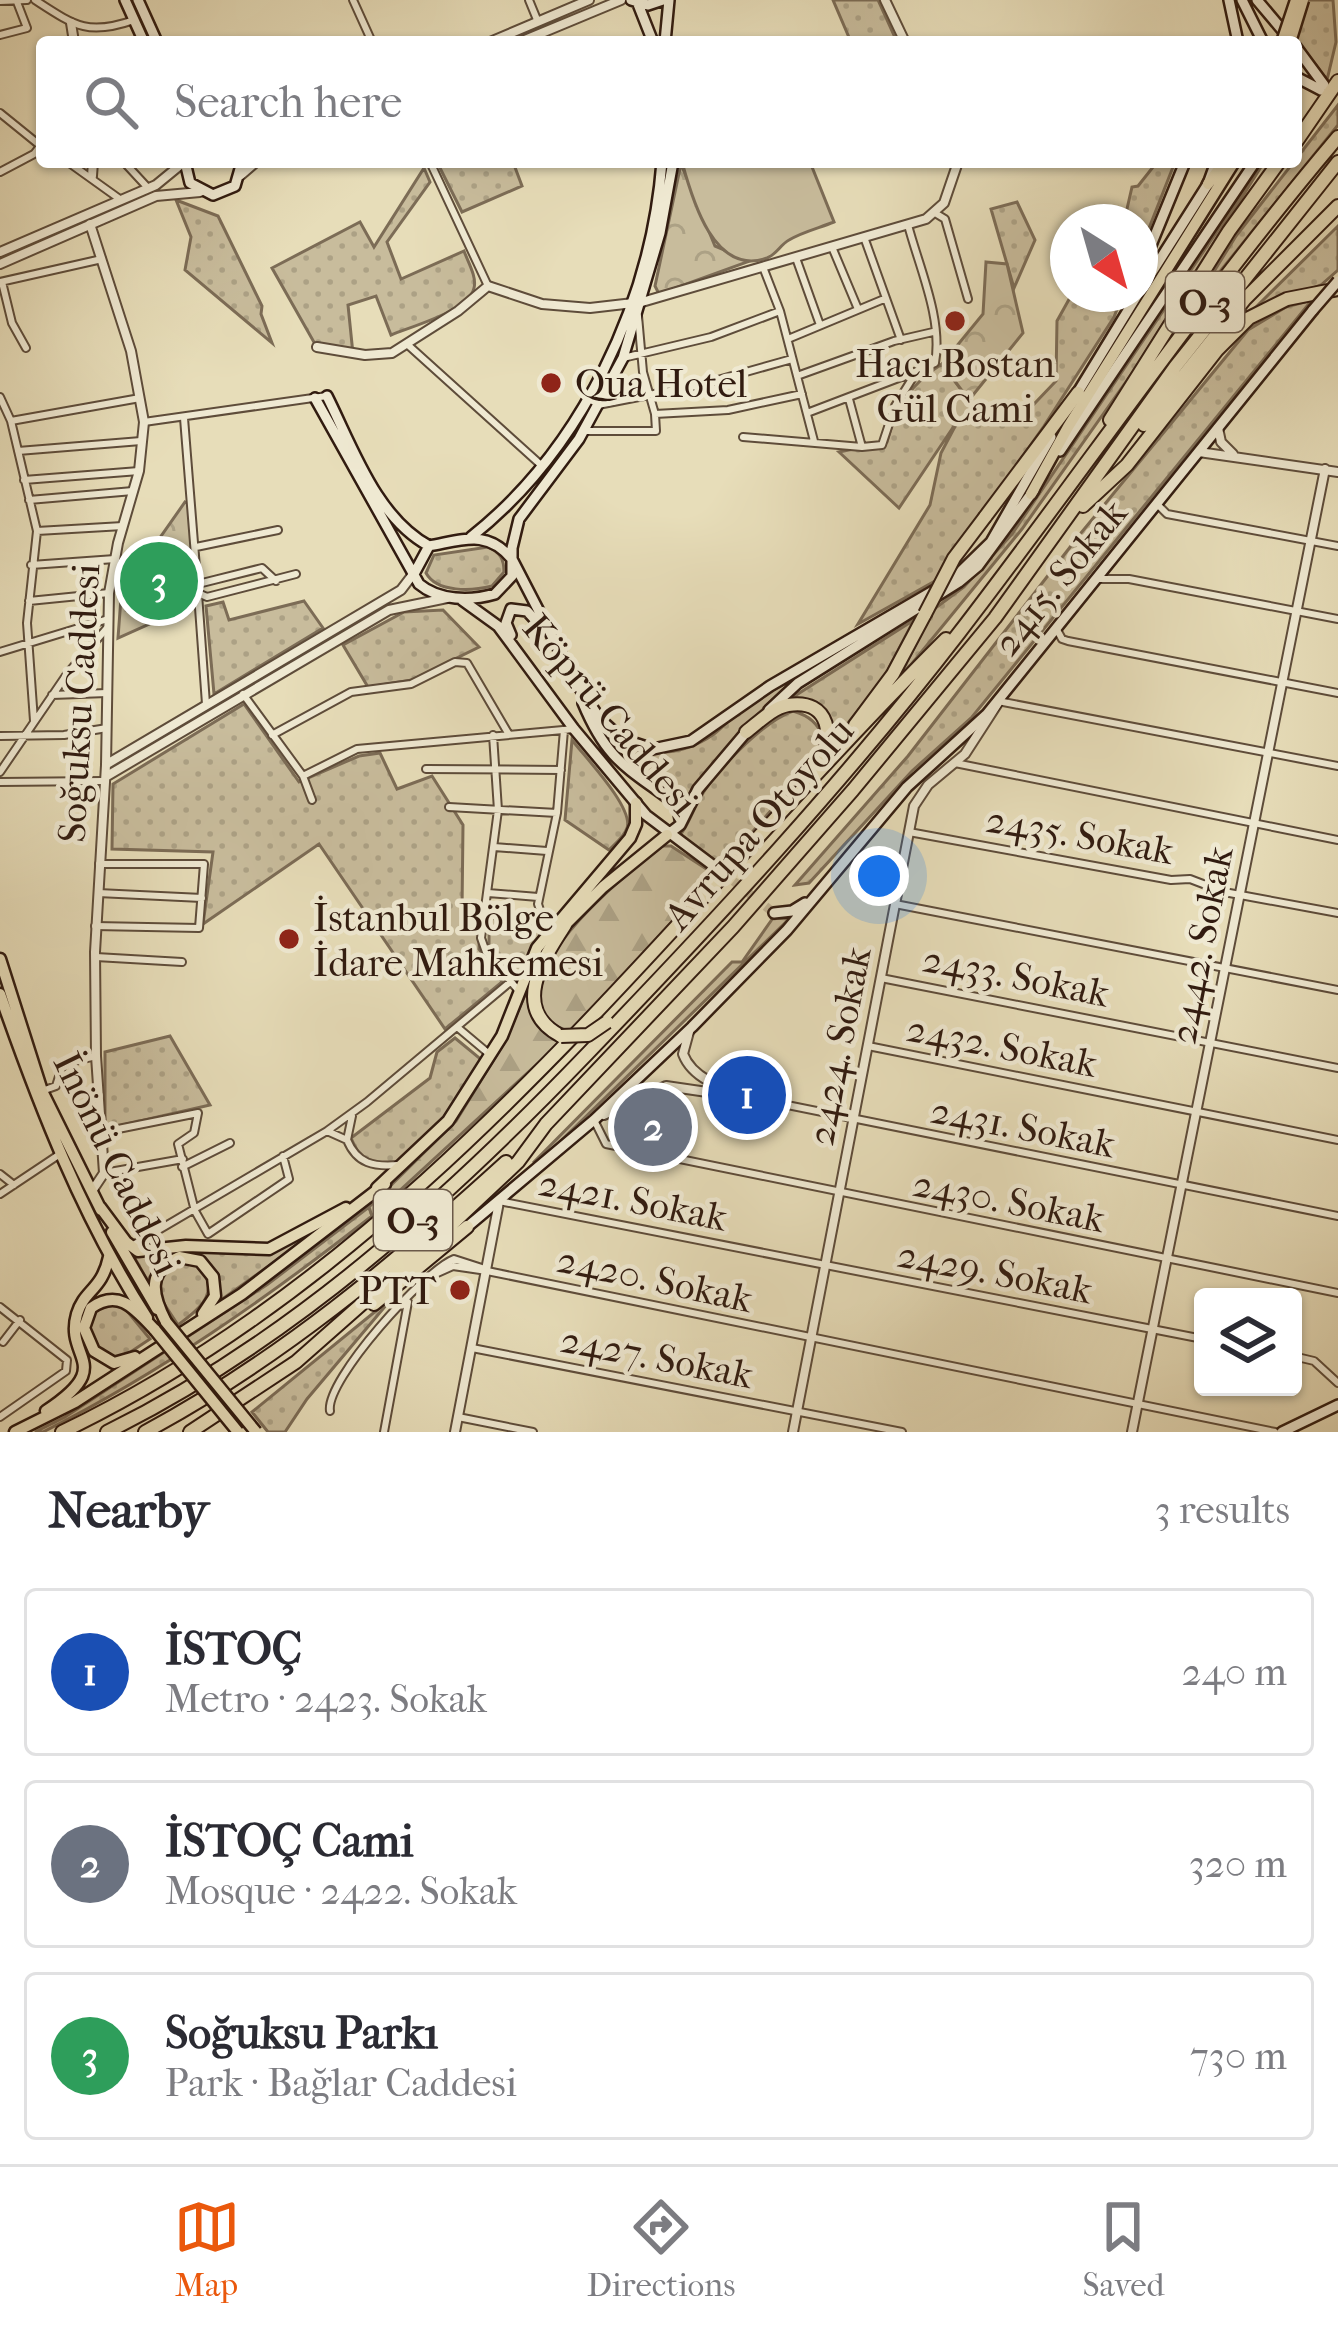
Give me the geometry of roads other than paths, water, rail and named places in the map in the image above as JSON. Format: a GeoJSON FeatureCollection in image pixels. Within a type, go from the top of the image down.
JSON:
{"type":"FeatureCollection","features":[{"type":"Feature","properties":{"kind":"highway"},"geometry":{"type":"LineString","coordinates":[[1302,132],[1328,86]]}},
{"type":"Feature","properties":{"kind":"highway","name":"Avrupa Otoyolu"},"geometry":{"type":"LineString","coordinates":[[107,1432],[232,1363],[386,1243],[517,1126],[679,957],[962,630],[1222,279],[1338,137]]}},
{"type":"Feature","properties":{"kind":"highway","name":"Avrupa Otoyolu"},"geometry":{"type":"LineString","coordinates":[[190,1432],[296,1362],[493,1186],[711,950],[853,790],[994,618],[1192,345],[1338,162]]}},
{"type":"Feature","properties":{"kind":"highway"},"geometry":{"type":"LineString","coordinates":[[1079,473],[1229,231],[1275,168]]}},
{"type":"Feature","properties":{"kind":"highway"},"geometry":{"type":"LineString","coordinates":[[1119,448],[1160,406],[1245,299],[1338,206]]}},
{"type":"Feature","properties":{"kind":"highway"},"geometry":{"type":"LineString","coordinates":[[1072,514],[1127,465],[1217,350],[1249,318],[1287,299],[1338,285]]}},
{"type":"Feature","properties":{"kind":"highway"},"geometry":{"type":"LineString","coordinates":[[793,800],[893,674],[954,558],[1078,393]]}},
{"type":"Feature","properties":{"kind":"highway"},"geometry":{"type":"LineString","coordinates":[[62,1432],[164,1377],[255,1318],[433,1174],[570,1044],[921,664],[962,630]]}},
{"type":"Feature","properties":{"kind":"highway"},"geometry":{"type":"LineString","coordinates":[[746,732],[779,708],[812,709],[830,733],[816,770]]}},
{"type":"Feature","properties":{"kind":"highway"},"geometry":{"type":"LineString","coordinates":[[558,927],[532,998],[542,1021],[561,1036],[588,1036],[679,957]]}},
{"type":"Feature","properties":{"kind":"highway"},"geometry":{"type":"LineString","coordinates":[[145,1432],[232,1383],[321,1320],[408,1250],[546,1124]]}},
{"type":"Feature","properties":{"kind":"highway"},"geometry":{"type":"LineString","coordinates":[[296,1362],[467,1227]]}},
{"type":"Feature","properties":{"kind":"main road"},"geometry":{"type":"LineString","coordinates":[[125,0],[141,36]]}},
{"type":"Feature","properties":{"kind":"main road"},"geometry":{"type":"LineString","coordinates":[[652,36],[635,2],[666,0],[665,36]]}},
{"type":"Feature","properties":{"kind":"main road"},"geometry":{"type":"LineString","coordinates":[[1229,0],[1237,36]]}},
{"type":"Feature","properties":{"kind":"main road"},"geometry":{"type":"LineString","coordinates":[[1242,0],[1260,36]]}},
{"type":"Feature","properties":{"kind":"main road"},"geometry":{"type":"LineString","coordinates":[[1257,0],[1285,36]]}},
{"type":"Feature","properties":{"kind":"main road"},"geometry":{"type":"LineString","coordinates":[[1292,36],[1300,0]]}},
{"type":"Feature","properties":{"kind":"main road"},"geometry":{"type":"LineString","coordinates":[[140,1],[155,36]]}},
{"type":"Feature","properties":{"kind":"main road"},"geometry":{"type":"LineString","coordinates":[[1302,57],[1328,86]]}},
{"type":"Feature","properties":{"kind":"main road"},"geometry":{"type":"LineString","coordinates":[[185,168],[187,178],[200,192],[225,193],[242,168]]}},
{"type":"Feature","properties":{"kind":"main road"},"geometry":{"type":"LineString","coordinates":[[415,572],[429,547],[471,537],[522,493],[585,404],[637,307],[661,168]]}},
{"type":"Feature","properties":{"kind":"main road"},"geometry":{"type":"LineString","coordinates":[[321,397],[346,459],[424,589],[457,598],[495,594],[512,576],[519,519],[583,431],[623,358],[660,233],[672,168]]}},
{"type":"Feature","properties":{"kind":"main road"},"geometry":{"type":"LineString","coordinates":[[1158,228],[1183,168]]}},
{"type":"Feature","properties":{"kind":"main road"},"geometry":{"type":"LineString","coordinates":[[1158,261],[1217,168]]}},
{"type":"Feature","properties":{"kind":"main road"},"geometry":{"type":"LineString","coordinates":[[1031,494],[1230,168]]}},
{"type":"Feature","properties":{"kind":"main road"},"geometry":{"type":"LineString","coordinates":[[502,1036],[514,986],[537,948],[680,825],[698,790],[746,732],[798,683],[968,574],[1004,535],[1251,168]]}},
{"type":"Feature","properties":{"kind":"main road","name":"2415. Sokak"},"geometry":{"type":"LineString","coordinates":[[692,1027],[814,897],[907,787],[998,701],[1338,285]]}},
{"type":"Feature","properties":{"kind":"main road"},"geometry":{"type":"LineString","coordinates":[[575,681],[610,730],[637,746],[670,748],[699,737],[749,699],[952,580],[991,542],[1126,312]]}},
{"type":"Feature","properties":{"kind":"main road"},"geometry":{"type":"LineString","coordinates":[[321,397],[386,506],[404,529],[429,547]]}},
{"type":"Feature","properties":{"kind":"main road"},"geometry":{"type":"LineString","coordinates":[[471,537],[498,545],[512,560]]}},
{"type":"Feature","properties":{"kind":"main road","name":"Köprü Caddesi"},"geometry":{"type":"LineString","coordinates":[[512,560],[611,754],[628,772],[677,805],[680,825]]}},
{"type":"Feature","properties":{"kind":"main road","name":"Köprü Caddesi"},"geometry":{"type":"LineString","coordinates":[[457,598],[484,614],[518,650],[569,729],[636,803],[667,835],[719,870]]}},
{"type":"Feature","properties":{"kind":"main road"},"geometry":{"type":"LineString","coordinates":[[518,650],[506,623],[516,608],[531,614],[555,647]]}},
{"type":"Feature","properties":{"kind":"main road"},"geometry":{"type":"LineString","coordinates":[[12,1432],[75,1402],[183,1333],[309,1246],[406,1164],[448,1121],[502,1036],[533,967],[558,927],[630,838],[636,803]]}},
{"type":"Feature","properties":{"kind":"main road"},"geometry":{"type":"LineString","coordinates":[[630,838],[641,847],[641,856]]}},
{"type":"Feature","properties":{"kind":"main road"},"geometry":{"type":"LineString","coordinates":[[774,913],[792,911],[814,897]]}},
{"type":"Feature","properties":{"kind":"main road","name":"İnönü Caddesi"},"geometry":{"type":"LineString","coordinates":[[0,959],[42,1090],[160,1326]]}},
{"type":"Feature","properties":{"kind":"main road","name":"İnönü Caddesi"},"geometry":{"type":"LineString","coordinates":[[0,994],[39,1109],[109,1257],[160,1326]]}},
{"type":"Feature","properties":{"kind":"main road"},"geometry":{"type":"LineString","coordinates":[[467,1227],[594,1120],[692,1027]]}},
{"type":"Feature","properties":{"kind":"main road"},"geometry":{"type":"LineString","coordinates":[[100,1207],[138,1251],[186,1246],[269,1249],[385,1184]]}},
{"type":"Feature","properties":{"kind":"main road"},"geometry":{"type":"LineString","coordinates":[[12,1432],[57,1404],[82,1379],[85,1358],[76,1315],[103,1281],[109,1257]]}},
{"type":"Feature","properties":{"kind":"main road"},"geometry":{"type":"LineString","coordinates":[[183,1333],[215,1297],[213,1276],[200,1261],[179,1257],[158,1272],[154,1299],[160,1326],[238,1432]]}},
{"type":"Feature","properties":{"kind":"main road"},"geometry":{"type":"LineString","coordinates":[[160,1347],[122,1362],[106,1360],[89,1344],[84,1321],[97,1303],[119,1299],[160,1326],[256,1432]]}},
{"type":"Feature","properties":{"kind":"main road"},"geometry":{"type":"LineString","coordinates":[[1279,1432],[1338,1405]]}},
{"type":"Feature","properties":{"kind":"street"},"geometry":{"type":"LineString","coordinates":[[0,1],[31,0],[91,29],[134,20]]}},
{"type":"Feature","properties":{"kind":"street"},"geometry":{"type":"LineString","coordinates":[[353,0],[369,36]]}},
{"type":"Feature","properties":{"kind":"street"},"geometry":{"type":"LineString","coordinates":[[529,0],[538,22]]}},
{"type":"Feature","properties":{"kind":"street"},"geometry":{"type":"LineString","coordinates":[[504,36],[589,0]]}},
{"type":"Feature","properties":{"kind":"street"},"geometry":{"type":"LineString","coordinates":[[534,36],[621,0]]}},
{"type":"Feature","properties":{"kind":"street"},"geometry":{"type":"LineString","coordinates":[[885,0],[900,36]]}},
{"type":"Feature","properties":{"kind":"street"},"geometry":{"type":"LineString","coordinates":[[0,35],[27,28],[17,2]]}},
{"type":"Feature","properties":{"kind":"street"},"geometry":{"type":"LineString","coordinates":[[71,23],[73,36]]}},
{"type":"Feature","properties":{"kind":"street"},"geometry":{"type":"LineString","coordinates":[[0,113],[36,140]]}},
{"type":"Feature","properties":{"kind":"street"},"geometry":{"type":"LineString","coordinates":[[0,172],[36,152]]}},
{"type":"Feature","properties":{"kind":"street"},"geometry":{"type":"LineString","coordinates":[[78,168],[121,200]]}},
{"type":"Feature","properties":{"kind":"street"},"geometry":{"type":"LineString","coordinates":[[92,176],[93,168]]}},
{"type":"Feature","properties":{"kind":"street"},"geometry":{"type":"LineString","coordinates":[[130,168],[148,188]]}},
{"type":"Feature","properties":{"kind":"street"},"geometry":{"type":"LineString","coordinates":[[0,252],[148,188],[176,168]]}},
{"type":"Feature","properties":{"kind":"street"},"geometry":{"type":"LineString","coordinates":[[241,175],[249,168]]}},
{"type":"Feature","properties":{"kind":"street"},"geometry":{"type":"LineString","coordinates":[[433,168],[488,286],[542,304],[590,308],[637,307],[908,225],[935,213],[950,192],[956,168]]}},
{"type":"Feature","properties":{"kind":"street"},"geometry":{"type":"LineString","coordinates":[[0,263],[156,196],[200,192]]}},
{"type":"Feature","properties":{"kind":"street"},"geometry":{"type":"LineString","coordinates":[[935,213],[945,219],[968,299]]}},
{"type":"Feature","properties":{"kind":"street","name":"Soğuksu Caddesi"},"geometry":{"type":"LineString","coordinates":[[90,224],[104,258],[144,422],[139,471],[109,592],[106,765],[94,957],[104,1173]]}},
{"type":"Feature","properties":{"kind":"street"},"geometry":{"type":"LineString","coordinates":[[807,413],[935,363],[931,306],[908,225]]}},
{"type":"Feature","properties":{"kind":"street"},"geometry":{"type":"LineString","coordinates":[[864,237],[901,340]]}},
{"type":"Feature","properties":{"kind":"street"},"geometry":{"type":"LineString","coordinates":[[832,247],[858,309]]}},
{"type":"Feature","properties":{"kind":"street"},"geometry":{"type":"LineString","coordinates":[[26,348],[12,322],[1,282],[104,258]]}},
{"type":"Feature","properties":{"kind":"street"},"geometry":{"type":"LineString","coordinates":[[796,258],[820,325]]}},
{"type":"Feature","properties":{"kind":"street"},"geometry":{"type":"LineString","coordinates":[[763,267],[814,441]]}},
{"type":"Feature","properties":{"kind":"street"},"geometry":{"type":"LineString","coordinates":[[317,347],[365,355],[392,353],[488,286]]}},
{"type":"Feature","properties":{"kind":"street"},"geometry":{"type":"LineString","coordinates":[[787,339],[884,299]]}},
{"type":"Feature","properties":{"kind":"street"},"geometry":{"type":"LineString","coordinates":[[583,431],[656,431],[637,307]]}},
{"type":"Feature","properties":{"kind":"street"},"geometry":{"type":"LineString","coordinates":[[623,358],[711,337],[779,311]]}},
{"type":"Feature","properties":{"kind":"street"},"geometry":{"type":"LineString","coordinates":[[797,376],[933,332]]}},
{"type":"Feature","properties":{"kind":"street"},"geometry":{"type":"LineString","coordinates":[[408,346],[544,467]]}},
{"type":"Feature","properties":{"kind":"street"},"geometry":{"type":"LineString","coordinates":[[598,405],[792,359]]}},
{"type":"Feature","properties":{"kind":"street"},"geometry":{"type":"LineString","coordinates":[[742,436],[882,446],[895,406],[917,371]]}},
{"type":"Feature","properties":{"kind":"street"},"geometry":{"type":"LineString","coordinates":[[656,414],[728,410],[802,394]]}},
{"type":"Feature","properties":{"kind":"street"},"geometry":{"type":"LineString","coordinates":[[0,397],[11,421],[37,531],[28,601],[34,721]]}},
{"type":"Feature","properties":{"kind":"street"},"geometry":{"type":"LineString","coordinates":[[144,422],[321,397]]}},
{"type":"Feature","properties":{"kind":"street"},"geometry":{"type":"LineString","coordinates":[[11,421],[140,398]]}},
{"type":"Feature","properties":{"kind":"street"},"geometry":{"type":"LineString","coordinates":[[849,398],[862,447]]}},
{"type":"Feature","properties":{"kind":"street"},"geometry":{"type":"LineString","coordinates":[[184,418],[206,704]]}},
{"type":"Feature","properties":{"kind":"street"},"geometry":{"type":"LineString","coordinates":[[1218,428],[1221,442],[1234,455]]}},
{"type":"Feature","properties":{"kind":"street"},"geometry":{"type":"LineString","coordinates":[[17,451],[141,441]]}},
{"type":"Feature","properties":{"kind":"street"},"geometry":{"type":"LineString","coordinates":[[1199,452],[1338,472]]}},
{"type":"Feature","properties":{"kind":"street","name":"2442. Sokak"},"geometry":{"type":"LineString","coordinates":[[1132,1432],[1325,469]]}},
{"type":"Feature","properties":{"kind":"street"},"geometry":{"type":"LineString","coordinates":[[24,480],[139,471]]}},
{"type":"Feature","properties":{"kind":"street"},"geometry":{"type":"LineString","coordinates":[[29,500],[133,491]]}},
{"type":"Feature","properties":{"kind":"street"},"geometry":{"type":"LineString","coordinates":[[1157,503],[1167,514],[1338,546]]}},
{"type":"Feature","properties":{"kind":"street"},"geometry":{"type":"LineString","coordinates":[[37,531],[124,526]]}},
{"type":"Feature","properties":{"kind":"street"},"geometry":{"type":"LineString","coordinates":[[196,547],[278,530]]}},
{"type":"Feature","properties":{"kind":"street"},"geometry":{"type":"LineString","coordinates":[[31,565],[115,559]]}},
{"type":"Feature","properties":{"kind":"street"},"geometry":{"type":"LineString","coordinates":[[198,588],[262,568],[276,581]]}},
{"type":"Feature","properties":{"kind":"street"},"geometry":{"type":"LineString","coordinates":[[106,765],[401,590],[415,572]]}},
{"type":"Feature","properties":{"kind":"street"},"geometry":{"type":"LineString","coordinates":[[198,588],[207,597],[296,574]]}},
{"type":"Feature","properties":{"kind":"street"},"geometry":{"type":"LineString","coordinates":[[1096,578],[1129,579],[1338,619]]}},
{"type":"Feature","properties":{"kind":"street"},"geometry":{"type":"LineString","coordinates":[[28,601],[109,592]]}},
{"type":"Feature","properties":{"kind":"street"},"geometry":{"type":"LineString","coordinates":[[0,782],[104,779],[389,610],[457,598]]}},
{"type":"Feature","properties":{"kind":"street"},"geometry":{"type":"LineString","coordinates":[[0,652],[108,624]]}},
{"type":"Feature","properties":{"kind":"street"},"geometry":{"type":"LineString","coordinates":[[0,772],[108,624]]}},
{"type":"Feature","properties":{"kind":"street"},"geometry":{"type":"LineString","coordinates":[[1056,628],[1068,641],[1338,693]]}},
{"type":"Feature","properties":{"kind":"street"},"geometry":{"type":"LineString","coordinates":[[272,735],[351,692],[411,684],[455,662],[467,663],[478,675],[508,733]]}},
{"type":"Feature","properties":{"kind":"street"},"geometry":{"type":"LineString","coordinates":[[52,695],[107,693]]}},
{"type":"Feature","properties":{"kind":"street"},"geometry":{"type":"LineString","coordinates":[[243,694],[303,776],[311,800]]}},
{"type":"Feature","properties":{"kind":"street"},"geometry":{"type":"LineString","coordinates":[[998,701],[1338,766]]}},
{"type":"Feature","properties":{"kind":"street","name":"2424. Sokak"},"geometry":{"type":"LineString","coordinates":[[794,1432],[916,800],[955,763],[988,723],[998,701]]}},
{"type":"Feature","properties":{"kind":"street"},"geometry":{"type":"LineString","coordinates":[[0,736],[64,735],[107,728]]}},
{"type":"Feature","properties":{"kind":"street"},"geometry":{"type":"LineString","coordinates":[[303,776],[357,749],[569,729],[538,897],[541,916],[558,927]]}},
{"type":"Feature","properties":{"kind":"street"},"geometry":{"type":"LineString","coordinates":[[130,1246],[327,1131],[514,986],[482,945],[498,810],[493,735]]}},
{"type":"Feature","properties":{"kind":"street"},"geometry":{"type":"LineString","coordinates":[[955,763],[1338,840]]}},
{"type":"Feature","properties":{"kind":"street"},"geometry":{"type":"LineString","coordinates":[[426,769],[562,770]]}},
{"type":"Feature","properties":{"kind":"street"},"geometry":{"type":"LineString","coordinates":[[449,807],[557,813]]}},
{"type":"Feature","properties":{"kind":"street","name":"2435. Sokak"},"geometry":{"type":"LineString","coordinates":[[909,832],[1171,880],[1190,879],[1208,888],[1338,913]]}},
{"type":"Feature","properties":{"kind":"street"},"geometry":{"type":"LineString","coordinates":[[494,847],[547,851]]}},
{"type":"Feature","properties":{"kind":"street"},"geometry":{"type":"LineString","coordinates":[[95,926],[199,928],[204,864],[99,864]]}},
{"type":"Feature","properties":{"kind":"street"},"geometry":{"type":"LineString","coordinates":[[97,893],[202,898]]}},
{"type":"Feature","properties":{"kind":"street"},"geometry":{"type":"LineString","coordinates":[[487,893],[538,897]]}},
{"type":"Feature","properties":{"kind":"street"},"geometry":{"type":"LineString","coordinates":[[895,904],[1338,990]]}},
{"type":"Feature","properties":{"kind":"street"},"geometry":{"type":"LineString","coordinates":[[94,957],[182,962]]}},
{"type":"Feature","properties":{"kind":"street","name":"2433. Sokak"},"geometry":{"type":"LineString","coordinates":[[881,978],[1338,1068]]}},
{"type":"Feature","properties":{"kind":"street"},"geometry":{"type":"LineString","coordinates":[[457,1027],[491,1055]]}},
{"type":"Feature","properties":{"kind":"street"},"geometry":{"type":"LineString","coordinates":[[692,1027],[683,1054],[689,1068],[719,1086],[762,1100]]}},
{"type":"Feature","properties":{"kind":"street","name":"2432. Sokak"},"geometry":{"type":"LineString","coordinates":[[868,1046],[1338,1140]]}},
{"type":"Feature","properties":{"kind":"street"},"geometry":{"type":"LineString","coordinates":[[42,1090],[56,1086],[68,1061],[96,1056]]}},
{"type":"Feature","properties":{"kind":"street"},"geometry":{"type":"LineString","coordinates":[[594,1120],[666,1086],[762,1100]]}},
{"type":"Feature","properties":{"kind":"street","name":"2431. Sokak"},"geometry":{"type":"LineString","coordinates":[[762,1100],[1338,1216]]}},
{"type":"Feature","properties":{"kind":"street"},"geometry":{"type":"LineString","coordinates":[[347,1140],[353,1112]]}},
{"type":"Feature","properties":{"kind":"street"},"geometry":{"type":"LineString","coordinates":[[101,1132],[198,1113],[194,1133],[178,1144],[195,1211],[208,1234],[290,1179],[283,1156]]}},
{"type":"Feature","properties":{"kind":"street","name":"2430. Sokak"},"geometry":{"type":"LineString","coordinates":[[594,1120],[606,1144],[1338,1294]]}},
{"type":"Feature","properties":{"kind":"street"},"geometry":{"type":"LineString","coordinates":[[327,1131],[347,1140],[369,1165],[406,1164]]}},
{"type":"Feature","properties":{"kind":"street"},"geometry":{"type":"LineString","coordinates":[[92,1191],[104,1173],[183,1163],[230,1143]]}},
{"type":"Feature","properties":{"kind":"street"},"geometry":{"type":"LineString","coordinates":[[0,1194],[60,1154]]}},
{"type":"Feature","properties":{"kind":"street"},"geometry":{"type":"LineString","coordinates":[[0,1174],[14,1185]]}},
{"type":"Feature","properties":{"kind":"street"},"geometry":{"type":"LineString","coordinates":[[455,1432],[499,1201]]}},
{"type":"Feature","properties":{"kind":"street","name":"2421. Sokak"},"geometry":{"type":"LineString","coordinates":[[499,1201],[827,1266]]}},
{"type":"Feature","properties":{"kind":"street","name":"2420. Sokak"},"geometry":{"type":"LineString","coordinates":[[408,1298],[434,1275],[453,1266],[487,1271],[1279,1432]]}},
{"type":"Feature","properties":{"kind":"street","name":"2429. Sokak"},"geometry":{"type":"LineString","coordinates":[[827,1266],[1194,1337]]}},
{"type":"Feature","properties":{"kind":"street"},"geometry":{"type":"LineString","coordinates":[[330,1411],[336,1384],[408,1298]]}},
{"type":"Feature","properties":{"kind":"street"},"geometry":{"type":"LineString","coordinates":[[384,1432],[408,1298]]}},
{"type":"Feature","properties":{"kind":"street"},"geometry":{"type":"LineString","coordinates":[[0,1307],[67,1360],[67,1371],[0,1417]]}},
{"type":"Feature","properties":{"kind":"street"},"geometry":{"type":"LineString","coordinates":[[3,1342],[20,1320]]}},
{"type":"Feature","properties":{"kind":"street","name":"2427. Sokak"},"geometry":{"type":"LineString","coordinates":[[472,1348],[902,1432]]}},
{"type":"Feature","properties":{"kind":"street"},"geometry":{"type":"LineString","coordinates":[[1302,1358],[1314,1361],[1338,1383]]}},
{"type":"Feature","properties":{"kind":"street"},"geometry":{"type":"LineString","coordinates":[[458,1417],[533,1432]]}},
{"type":"Feature","properties":{"kind":"tunnel"},"geometry":{"type":"LineString","coordinates":[[723,873],[774,913]]}},
{"type":"Feature","properties":{"kind":"place","name":"Hacı Bostan Gül Cami"},"geometry":{"type":"Point","coordinates":[955,321]}},
{"type":"Feature","properties":{"kind":"place","name":"Qua Hotel"},"geometry":{"type":"Point","coordinates":[551,383]}},
{"type":"Feature","properties":{"kind":"place","name":"Soğuksu Parkı"},"geometry":{"type":"Point","coordinates":[159,581]}},
{"type":"Feature","properties":{"kind":"place","name":"İstanbul Bölge İdare Mahkemesi"},"geometry":{"type":"Point","coordinates":[289,939]}},
{"type":"Feature","properties":{"kind":"place","name":"İSTOÇ"},"geometry":{"type":"Point","coordinates":[747,1095]}},
{"type":"Feature","properties":{"kind":"place","name":"İSTOÇ Cami"},"geometry":{"type":"Point","coordinates":[653,1127]}},
{"type":"Feature","properties":{"kind":"place","name":"PTT"},"geometry":{"type":"Point","coordinates":[460,1290]}}]}
